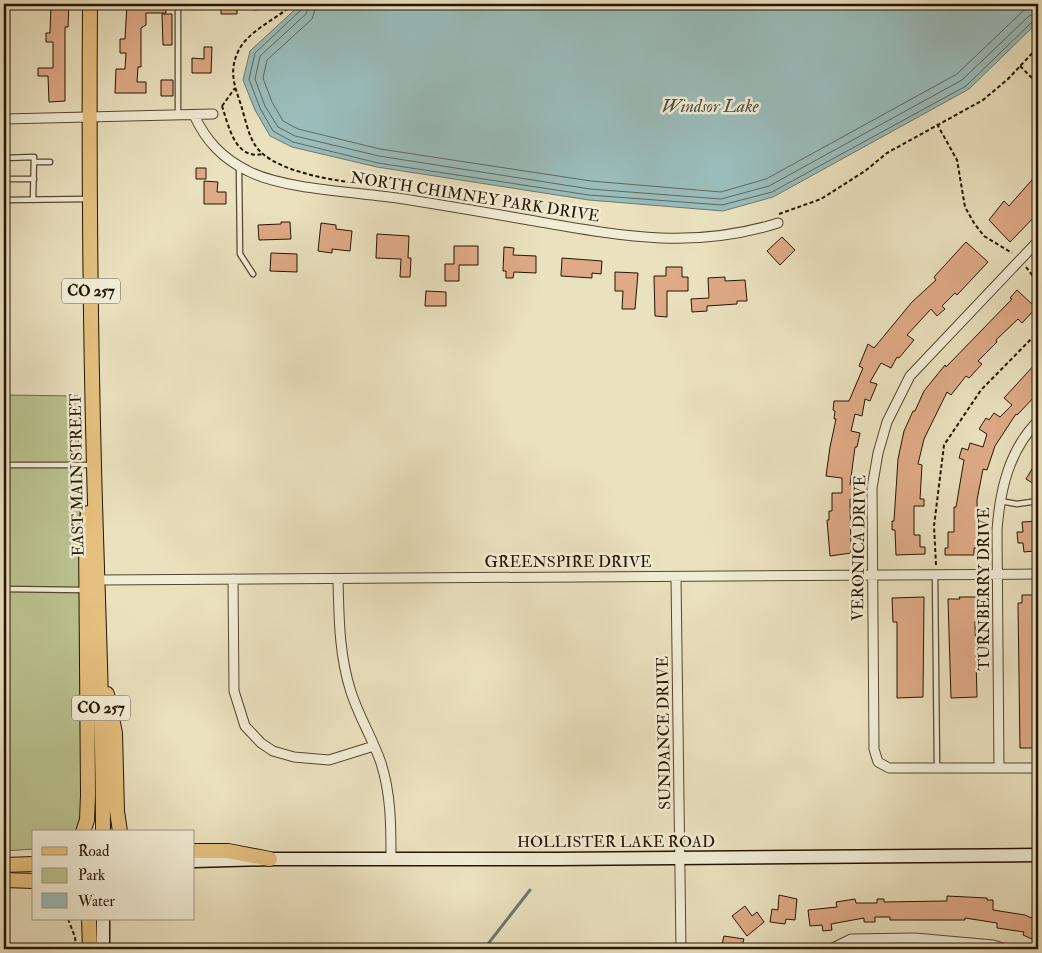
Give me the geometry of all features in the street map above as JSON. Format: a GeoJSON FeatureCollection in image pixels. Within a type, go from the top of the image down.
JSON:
{"type":"FeatureCollection","features":[{"type":"Feature","properties":{"kind":"main road","name":"CO 257"},"geometry":{"type":"LineString","coordinates":[[89,117],[90,4]]}},
{"type":"Feature","properties":{"kind":"main road","name":"EAST MAIN STREET"},"geometry":{"type":"LineString","coordinates":[[89,117],[94,465],[86,532],[94,586]]}},
{"type":"Feature","properties":{"kind":"main road","name":"CO 257"},"geometry":{"type":"LineString","coordinates":[[94,586],[100,666],[102,830]]}},
{"type":"Feature","properties":{"kind":"main road"},"geometry":{"type":"LineString","coordinates":[[84,830],[87,820],[94,586]]}},
{"type":"Feature","properties":{"kind":"main road"},"geometry":{"type":"LineString","coordinates":[[100,666],[115,733],[116,811],[120,830]]}},
{"type":"Feature","properties":{"kind":"main road"},"geometry":{"type":"LineString","coordinates":[[195,851],[228,851],[270,859]]}},
{"type":"Feature","properties":{"kind":"main road"},"geometry":{"type":"LineString","coordinates":[[4,865],[32,863]]}},
{"type":"Feature","properties":{"kind":"main road"},"geometry":{"type":"LineString","coordinates":[[4,880],[32,881]]}},
{"type":"Feature","properties":{"kind":"main road"},"geometry":{"type":"LineString","coordinates":[[89,920],[90,949]]}},
{"type":"Feature","properties":{"kind":"street"},"geometry":{"type":"LineString","coordinates":[[4,119],[213,114]]}},
{"type":"Feature","properties":{"kind":"street","name":"NORTH CHIMNEY PARK DRIVE"},"geometry":{"type":"LineString","coordinates":[[194,115],[204,137],[239,166],[264,177],[306,186],[462,208],[602,233],[648,238],[720,237],[747,232],[775,220]]}},
{"type":"Feature","properties":{"kind":"street","name":"VERONICA DRIVE"},"geometry":{"type":"LineString","coordinates":[[937,768],[889,768],[878,762],[874,748],[872,488],[878,453],[886,422],[910,376],[1038,241]]}},
{"type":"Feature","properties":{"kind":"street","name":"TURNBERRY DRIVE"},"geometry":{"type":"LineString","coordinates":[[999,768],[997,574],[999,501],[1003,481],[1013,458],[1038,421]]}},
{"type":"Feature","properties":{"kind":"street","name":"GREENSPIRE DRIVE"},"geometry":{"type":"LineString","coordinates":[[94,586],[233,579],[873,574],[935,570],[997,574],[1038,574]]}},
{"type":"Feature","properties":{"kind":"street","name":"SUNDANCE DRIVE"},"geometry":{"type":"LineString","coordinates":[[676,576],[682,949]]}},
{"type":"Feature","properties":{"kind":"street"},"geometry":{"type":"LineString","coordinates":[[233,579],[234,691],[245,726],[261,743],[273,751],[294,757],[334,759],[374,746]]}},
{"type":"Feature","properties":{"kind":"street"},"geometry":{"type":"LineString","coordinates":[[338,579],[342,653],[351,693],[381,764],[390,811],[391,858]]}},
{"type":"Feature","properties":{"kind":"street"},"geometry":{"type":"LineString","coordinates":[[937,768],[1038,768]]}},
{"type":"Feature","properties":{"kind":"street","name":"HOLLISTER LAKE ROAD"},"geometry":{"type":"LineString","coordinates":[[195,861],[391,858],[1038,855]]}},
{"type":"Feature","properties":{"kind":"street"},"geometry":{"type":"LineString","coordinates":[[103,920],[103,949]]}},
{"type":"Feature","properties":{"kind":"street"},"geometry":{"type":"LineString","coordinates":[[831,949],[851,940],[915,938],[993,944],[1006,949]]}},
{"type":"Feature","properties":{"kind":"lane"},"geometry":{"type":"LineString","coordinates":[[178,4],[178,116]]}},
{"type":"Feature","properties":{"kind":"lane"},"geometry":{"type":"LineString","coordinates":[[4,158],[34,157],[33,200]]}},
{"type":"Feature","properties":{"kind":"lane"},"geometry":{"type":"LineString","coordinates":[[34,162],[50,162]]}},
{"type":"Feature","properties":{"kind":"lane"},"geometry":{"type":"LineString","coordinates":[[239,166],[240,254],[253,274]]}},
{"type":"Feature","properties":{"kind":"lane"},"geometry":{"type":"LineString","coordinates":[[4,179],[34,179]]}},
{"type":"Feature","properties":{"kind":"lane"},"geometry":{"type":"LineString","coordinates":[[4,200],[90,199]]}},
{"type":"Feature","properties":{"kind":"lane"},"geometry":{"type":"LineString","coordinates":[[4,465],[94,465]]}},
{"type":"Feature","properties":{"kind":"lane"},"geometry":{"type":"LineString","coordinates":[[999,501],[1017,504],[1038,501]]}},
{"type":"Feature","properties":{"kind":"lane"},"geometry":{"type":"LineString","coordinates":[[935,570],[937,768]]}},
{"type":"Feature","properties":{"kind":"lane"},"geometry":{"type":"LineString","coordinates":[[4,589],[94,586]]}},
{"type":"Feature","properties":{"kind":"path"},"geometry":{"type":"LineString","coordinates":[[294,4],[250,36],[237,52],[232,74],[235,88],[255,145],[269,160],[322,178],[348,182]]}},
{"type":"Feature","properties":{"kind":"path"},"geometry":{"type":"LineString","coordinates":[[775,220],[821,199],[865,171],[887,153],[983,100],[1008,79],[1038,47]]}},
{"type":"Feature","properties":{"kind":"path"},"geometry":{"type":"LineString","coordinates":[[1020,66],[1038,84]]}},
{"type":"Feature","properties":{"kind":"path"},"geometry":{"type":"LineString","coordinates":[[213,114],[222,106],[235,88]]}},
{"type":"Feature","properties":{"kind":"path"},"geometry":{"type":"LineString","coordinates":[[222,106],[234,140],[242,150],[248,154],[263,154]]}},
{"type":"Feature","properties":{"kind":"path"},"geometry":{"type":"LineString","coordinates":[[937,124],[956,160],[964,206],[984,236],[1012,253]]}},
{"type":"Feature","properties":{"kind":"path"},"geometry":{"type":"LineString","coordinates":[[1025,267],[1038,283]]}},
{"type":"Feature","properties":{"kind":"path"},"geometry":{"type":"LineString","coordinates":[[935,570],[935,517],[944,445],[981,390],[1038,332]]}},
{"type":"Feature","properties":{"kind":"path"},"geometry":{"type":"LineString","coordinates":[[68,920],[76,949]]}},
{"type":"Feature","properties":{"kind":"green space"},"geometry":{"type":"Polygon","coordinates":[[[4,395],[78,396],[84,815],[78,830],[32,830],[32,849],[4,851],[4,395]]]}},
{"type":"Feature","properties":{"kind":"water","name":"Windsor Lake"},"geometry":{"type":"Polygon","coordinates":[[[301,4],[1038,4],[1038,22],[969,89],[773,197],[723,211],[589,200],[377,167],[292,147],[270,136],[255,110],[243,80],[250,51],[301,4]]]}},
{"type":"Feature","properties":{"kind":"building"},"geometry":{"type":"Polygon","coordinates":[[[51,4],[69,4],[68,27],[65,27],[65,101],[49,102],[48,76],[38,76],[38,68],[53,68],[53,42],[46,42],[46,33],[50,33],[51,4]]]}},
{"type":"Feature","properties":{"kind":"building"},"geometry":{"type":"Polygon","coordinates":[[[127,4],[165,4],[166,13],[146,13],[146,25],[141,28],[141,67],[138,67],[137,82],[146,82],[146,93],[115,93],[116,69],[125,69],[126,53],[120,53],[120,39],[125,39],[127,4]]]}},
{"type":"Feature","properties":{"kind":"building"},"geometry":{"type":"Polygon","coordinates":[[[221,4],[237,4],[237,14],[221,14],[221,4]]]}},
{"type":"Feature","properties":{"kind":"building"},"geometry":{"type":"Polygon","coordinates":[[[162,14],[172,14],[172,45],[163,45],[162,14]]]}},
{"type":"Feature","properties":{"kind":"building"},"geometry":{"type":"Polygon","coordinates":[[[204,47],[212,47],[211,73],[192,73],[192,58],[204,59],[204,47]]]}},
{"type":"Feature","properties":{"kind":"building"},"geometry":{"type":"Polygon","coordinates":[[[161,80],[173,80],[173,96],[161,96],[161,80]]]}},
{"type":"Feature","properties":{"kind":"building"},"geometry":{"type":"Polygon","coordinates":[[[196,168],[206,168],[206,179],[196,179],[196,168]]]}},
{"type":"Feature","properties":{"kind":"building"},"geometry":{"type":"Polygon","coordinates":[[[1038,173],[1038,213],[1010,242],[989,220],[1004,201],[1009,206],[1038,173]]]}},
{"type":"Feature","properties":{"kind":"building"},"geometry":{"type":"Polygon","coordinates":[[[204,181],[218,182],[217,192],[226,192],[226,204],[204,204],[204,181]]]}},
{"type":"Feature","properties":{"kind":"building"},"geometry":{"type":"Polygon","coordinates":[[[281,222],[290,222],[291,239],[259,240],[258,225],[281,224],[281,222]]]}},
{"type":"Feature","properties":{"kind":"building"},"geometry":{"type":"Polygon","coordinates":[[[321,223],[336,225],[336,229],[352,231],[350,251],[332,249],[332,253],[318,251],[321,223]]]}},
{"type":"Feature","properties":{"kind":"building"},"geometry":{"type":"Polygon","coordinates":[[[377,234],[409,236],[408,258],[411,258],[410,277],[400,277],[401,259],[376,258],[377,234]]]}},
{"type":"Feature","properties":{"kind":"building"},"geometry":{"type":"Polygon","coordinates":[[[782,237],[795,250],[780,265],[767,251],[782,237]]]}},
{"type":"Feature","properties":{"kind":"building"},"geometry":{"type":"Polygon","coordinates":[[[966,242],[988,262],[957,295],[955,293],[942,306],[945,309],[937,316],[931,309],[907,335],[914,340],[899,358],[897,357],[891,368],[881,363],[870,382],[877,384],[870,401],[865,399],[862,416],[855,414],[851,431],[860,433],[857,447],[855,447],[850,485],[852,485],[852,499],[850,499],[851,553],[830,556],[827,520],[829,520],[829,511],[832,511],[832,493],[842,493],[842,478],[826,476],[836,419],[834,419],[835,411],[833,410],[834,401],[849,401],[863,368],[859,366],[868,344],[874,348],[912,302],[936,280],[934,277],[966,242]]]}},
{"type":"Feature","properties":{"kind":"building"},"geometry":{"type":"Polygon","coordinates":[[[454,246],[478,246],[478,265],[459,265],[459,281],[445,281],[445,264],[454,264],[454,246]]]}},
{"type":"Feature","properties":{"kind":"building"},"geometry":{"type":"Polygon","coordinates":[[[504,247],[514,248],[513,255],[536,256],[536,273],[514,272],[513,278],[506,278],[506,271],[503,271],[504,247]]]}},
{"type":"Feature","properties":{"kind":"building"},"geometry":{"type":"Polygon","coordinates":[[[271,253],[297,254],[297,272],[270,271],[271,253]]]}},
{"type":"Feature","properties":{"kind":"building"},"geometry":{"type":"Polygon","coordinates":[[[562,258],[602,261],[601,274],[592,273],[592,278],[561,276],[562,258]]]}},
{"type":"Feature","properties":{"kind":"building"},"geometry":{"type":"Polygon","coordinates":[[[666,267],[682,267],[682,277],[688,277],[688,291],[667,291],[667,317],[655,316],[654,276],[666,276],[666,267]]]}},
{"type":"Feature","properties":{"kind":"building"},"geometry":{"type":"Polygon","coordinates":[[[615,272],[638,273],[635,309],[622,309],[623,291],[615,291],[615,272]]]}},
{"type":"Feature","properties":{"kind":"building"},"geometry":{"type":"Polygon","coordinates":[[[725,277],[725,281],[745,280],[747,301],[737,301],[737,304],[707,306],[707,311],[692,312],[691,299],[709,298],[708,278],[725,277]]]}},
{"type":"Feature","properties":{"kind":"building"},"geometry":{"type":"Polygon","coordinates":[[[1017,290],[1036,308],[1022,323],[1018,319],[996,340],[997,342],[978,361],[982,364],[969,378],[966,376],[951,395],[947,392],[924,439],[918,464],[922,465],[920,499],[924,499],[924,506],[914,506],[914,535],[920,535],[920,547],[925,547],[925,554],[896,555],[895,530],[892,530],[892,521],[894,521],[898,459],[904,431],[913,411],[915,411],[924,391],[945,365],[946,367],[1012,299],[1010,298],[1017,290]]]}},
{"type":"Feature","properties":{"kind":"building"},"geometry":{"type":"Polygon","coordinates":[[[426,291],[446,292],[446,306],[425,306],[426,291]]]}},
{"type":"Feature","properties":{"kind":"building"},"geometry":{"type":"Polygon","coordinates":[[[1038,361],[1038,393],[1016,414],[995,446],[987,470],[983,469],[977,500],[978,548],[974,548],[974,555],[945,555],[945,548],[948,548],[948,532],[954,532],[954,507],[956,507],[964,460],[959,458],[962,448],[968,450],[970,443],[983,447],[987,434],[979,429],[986,418],[989,420],[994,413],[1000,417],[1012,405],[1004,398],[1038,361]]]}},
{"type":"Feature","properties":{"kind":"building"},"geometry":{"type":"Polygon","coordinates":[[[1038,459],[1038,482],[1036,480],[1034,484],[1026,479],[1038,459]]]}},
{"type":"Feature","properties":{"kind":"building"},"geometry":{"type":"Polygon","coordinates":[[[1038,521],[1038,546],[1034,546],[1034,551],[1024,552],[1023,543],[1018,543],[1017,532],[1023,532],[1022,522],[1038,521]]]}},
{"type":"Feature","properties":{"kind":"building"},"geometry":{"type":"Polygon","coordinates":[[[1022,595],[1038,595],[1038,748],[1020,748],[1018,603],[1022,603],[1022,595]]]}},
{"type":"Feature","properties":{"kind":"building"},"geometry":{"type":"Polygon","coordinates":[[[924,597],[923,697],[897,698],[897,622],[893,622],[892,598],[924,597]]]}},
{"type":"Feature","properties":{"kind":"building"},"geometry":{"type":"Polygon","coordinates":[[[959,597],[979,597],[979,622],[975,622],[977,697],[951,698],[948,599],[960,599],[959,597]]]}},
{"type":"Feature","properties":{"kind":"building"},"geometry":{"type":"Polygon","coordinates":[[[779,895],[797,899],[795,920],[786,919],[785,924],[770,922],[772,909],[778,910],[779,895]]]}},
{"type":"Feature","properties":{"kind":"building"},"geometry":{"type":"Polygon","coordinates":[[[947,896],[993,900],[993,910],[1025,915],[1038,921],[1038,936],[1034,934],[1032,939],[1023,935],[1024,932],[997,928],[997,923],[965,918],[965,920],[890,920],[890,917],[875,917],[875,922],[864,922],[864,918],[831,924],[832,930],[823,931],[822,925],[810,926],[808,910],[837,907],[836,902],[855,899],[856,903],[877,903],[877,899],[884,899],[884,902],[947,901],[947,896]]]}},
{"type":"Feature","properties":{"kind":"building"},"geometry":{"type":"Polygon","coordinates":[[[745,906],[752,916],[757,912],[764,922],[747,936],[732,916],[745,906]]]}},
{"type":"Feature","properties":{"kind":"building"},"geometry":{"type":"Polygon","coordinates":[[[724,936],[744,939],[741,949],[721,949],[724,936]]]}},
{"type":"Feature","properties":{"kind":"waterway"},"geometry":{"type":"LineString","coordinates":[[484,949],[530,890]]}}]}
